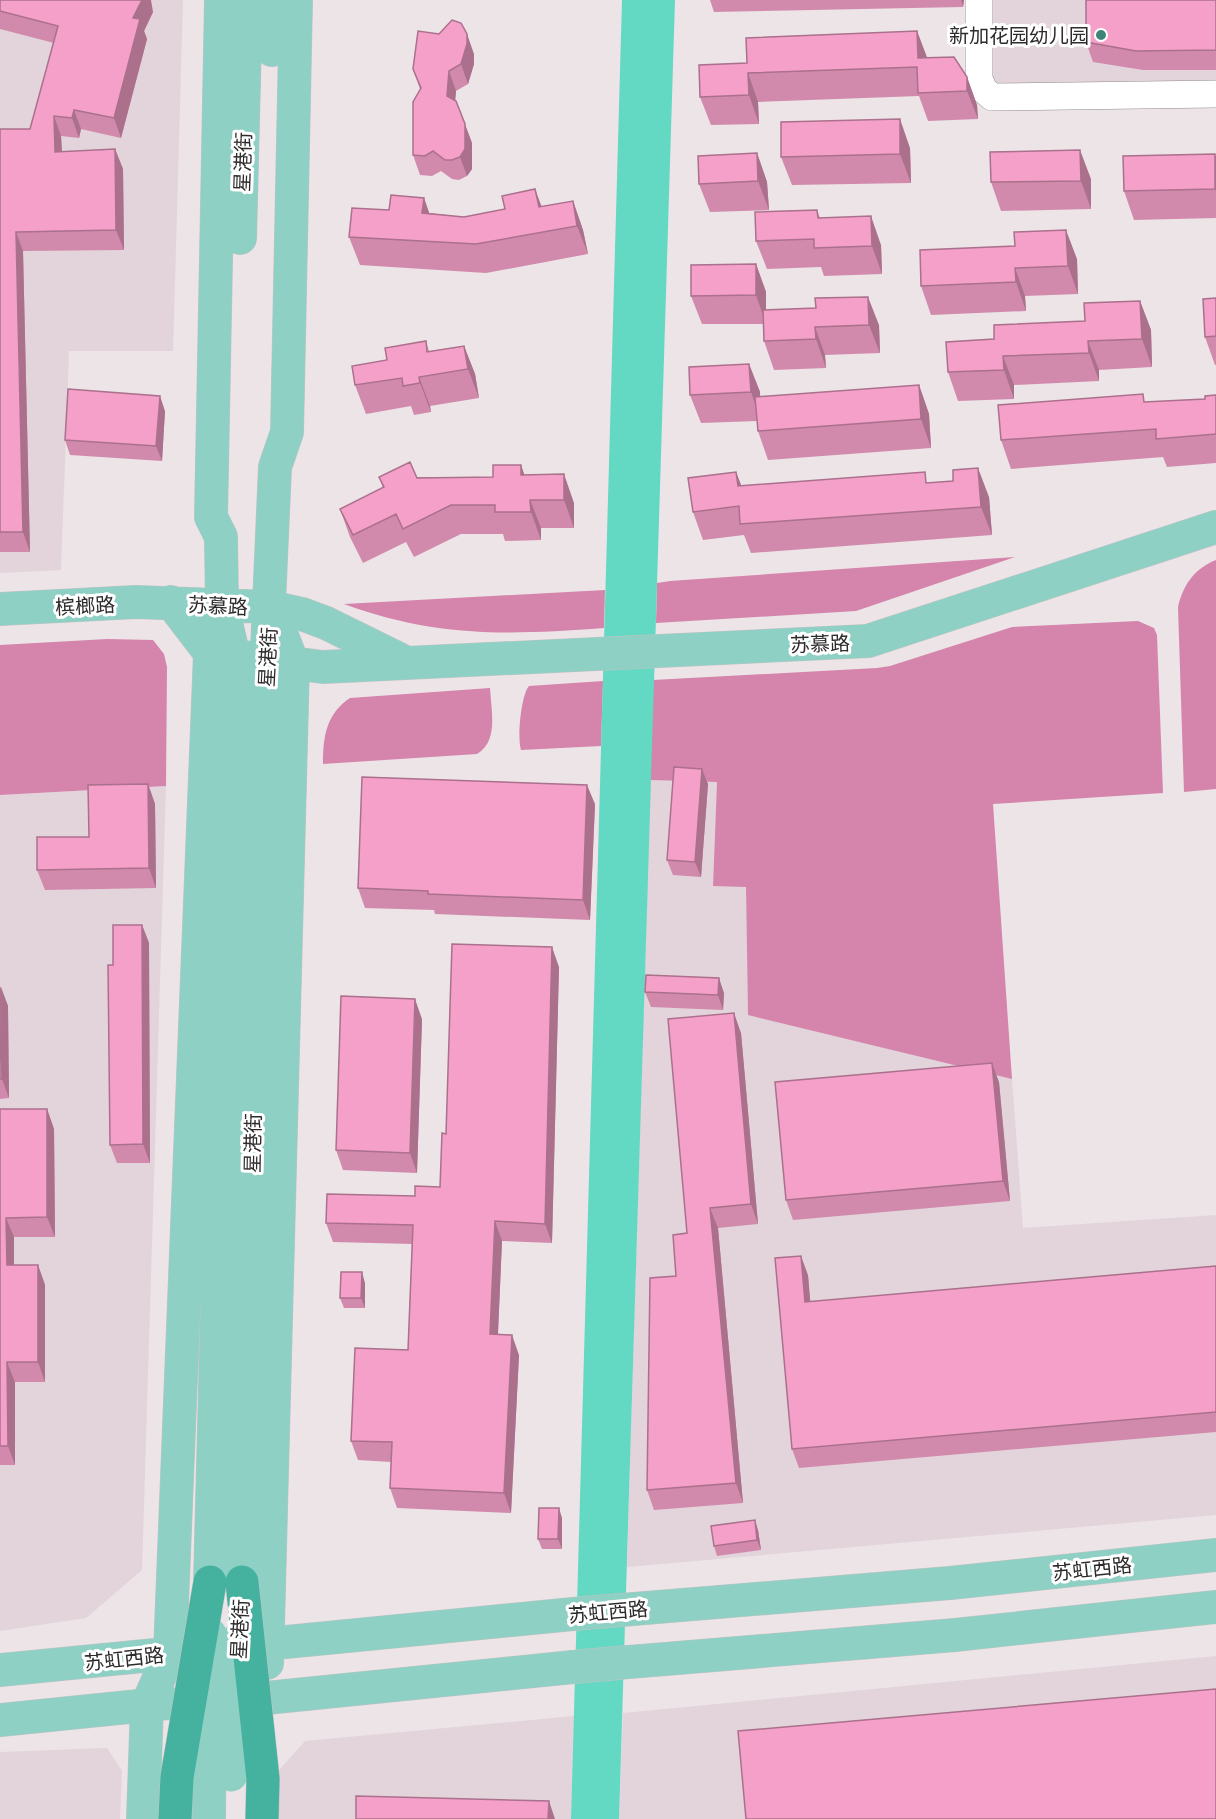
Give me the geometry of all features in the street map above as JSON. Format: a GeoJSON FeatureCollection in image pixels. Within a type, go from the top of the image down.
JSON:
{"type":"FeatureCollection","features":[{"type":"Feature","properties":{"kind":"highway"},"geometry":{"type":"LineString","coordinates":[[175,1819],[177,1777],[226,1582]]}},
{"type":"Feature","properties":{"kind":"highway"},"geometry":{"type":"LineString","coordinates":[[226,1582],[263,1779],[262,1819]]}},
{"type":"Feature","properties":{"kind":"main road","name":"星港街"},"geometry":{"type":"LineString","coordinates":[[221,0],[211,517],[221,537],[222,655],[241,963],[226,1582],[229,1819]]}},
{"type":"Feature","properties":{"kind":"main road","name":"星港街"},"geometry":{"type":"LineString","coordinates":[[221,537],[232,518],[246,0]]}},
{"type":"Feature","properties":{"kind":"main road","name":"星港街"},"geometry":{"type":"LineString","coordinates":[[272,0],[265,433],[275,467]]}},
{"type":"Feature","properties":{"kind":"main road","name":"星港街"},"geometry":{"type":"LineString","coordinates":[[270,607],[275,467],[287,432],[296,0]]}},
{"type":"Feature","properties":{"kind":"main road","name":"苏慕路"},"geometry":{"type":"LineString","coordinates":[[171,602],[222,655],[323,667],[597,652],[868,641],[1216,527]]}},
{"type":"Feature","properties":{"kind":"main road","name":"苏慕路"},"geometry":{"type":"LineString","coordinates":[[171,602],[270,607],[302,614],[326,623],[374,649],[406,662]]}},
{"type":"Feature","properties":{"kind":"main road","name":"槟榔路"},"geometry":{"type":"LineString","coordinates":[[0,609],[171,602]]}},
{"type":"Feature","properties":{"kind":"main road"},"geometry":{"type":"LineString","coordinates":[[266,1698],[280,663],[270,607]]}},
{"type":"Feature","properties":{"kind":"main road"},"geometry":{"type":"LineString","coordinates":[[143,1819],[147,1705],[171,1653],[222,655]]}},
{"type":"Feature","properties":{"kind":"main road","name":"星港街"},"geometry":{"type":"LineString","coordinates":[[241,963],[280,663]]}},
{"type":"Feature","properties":{"kind":"main road","name":"苏虹西路"},"geometry":{"type":"LineString","coordinates":[[0,1670],[573,1614],[950,1583],[1216,1555]]}},
{"type":"Feature","properties":{"kind":"main road","name":"星港街"},"geometry":{"type":"LineString","coordinates":[[209,1819],[226,1582]]}},
{"type":"Feature","properties":{"kind":"main road"},"geometry":{"type":"LineString","coordinates":[[0,1720],[147,1705],[266,1698],[629,1662],[955,1635],[1216,1607]]}},
{"type":"Feature","properties":{"kind":"street"},"geometry":{"type":"LineString","coordinates":[[979,0],[979,79],[984,90],[992,97],[1216,94]]}},
{"type":"Feature","properties":{"kind":"shaded area"},"geometry":{"type":"Polygon","coordinates":[[[0,0],[183,0],[173,351],[69,351],[61,570],[0,573],[0,0]]]}},
{"type":"Feature","properties":{"kind":"shaded area"},"geometry":{"type":"Polygon","coordinates":[[[622,0],[675,0],[619,1819],[571,1819],[622,0]]]}},
{"type":"Feature","properties":{"kind":"shaded area","name":"新加花园幼儿园"},"geometry":{"type":"Polygon","coordinates":[[[987,0],[1216,0],[1216,85],[1003,87],[993,82],[987,0]]]}},
{"type":"Feature","properties":{"kind":"shaded area"},"geometry":{"type":"Polygon","coordinates":[[[1015,557],[856,611],[656,623],[657,583],[1015,557]]]}},
{"type":"Feature","properties":{"kind":"shaded area"},"geometry":{"type":"Polygon","coordinates":[[[1216,560],[1216,789],[1184,792],[1178,607],[1191,578],[1216,560]]]}},
{"type":"Feature","properties":{"kind":"shaded area"},"geometry":{"type":"Polygon","coordinates":[[[605,590],[604,628],[536,632],[442,628],[410,623],[344,604],[605,590]]]}},
{"type":"Feature","properties":{"kind":"shaded area"},"geometry":{"type":"Polygon","coordinates":[[[1138,621],[1154,628],[1157,635],[1163,793],[993,804],[1012,1079],[748,1015],[746,887],[713,886],[717,782],[650,780],[653,680],[877,668],[890,666],[1012,627],[1138,621]]]}},
{"type":"Feature","properties":{"kind":"shaded area"},"geometry":{"type":"Polygon","coordinates":[[[107,639],[153,640],[164,654],[167,667],[166,786],[0,795],[0,645],[107,639]]]}},
{"type":"Feature","properties":{"kind":"shaded area"},"geometry":{"type":"Polygon","coordinates":[[[603,681],[601,746],[521,750],[520,717],[529,686],[603,681]]]}},
{"type":"Feature","properties":{"kind":"shaded area"},"geometry":{"type":"Polygon","coordinates":[[[490,688],[491,733],[484,748],[477,754],[323,764],[325,735],[331,719],[342,704],[350,698],[490,688]]]}},
{"type":"Feature","properties":{"kind":"shaded area"},"geometry":{"type":"Polygon","coordinates":[[[650,780],[717,782],[713,886],[746,886],[748,1014],[1012,1079],[1023,1228],[1216,1215],[1216,1515],[627,1567],[650,780]]]}},
{"type":"Feature","properties":{"kind":"shaded area"},"geometry":{"type":"Polygon","coordinates":[[[166,786],[142,1570],[86,1618],[0,1631],[0,795],[166,786]]]}},
{"type":"Feature","properties":{"kind":"shaded area"},"geometry":{"type":"Polygon","coordinates":[[[1216,1656],[1216,1819],[619,1819],[623,1713],[1216,1656]]]}},
{"type":"Feature","properties":{"kind":"shaded area"},"geometry":{"type":"Polygon","coordinates":[[[574,1716],[571,1819],[273,1819],[274,1776],[305,1741],[574,1716]]]}},
{"type":"Feature","properties":{"kind":"shaded area"},"geometry":{"type":"Polygon","coordinates":[[[107,1748],[122,1771],[120,1819],[0,1819],[0,1752],[107,1748]]]}},
{"type":"Feature","properties":{"kind":"building"},"geometry":{"type":"Polygon","coordinates":[[[0,0],[142,0],[133,18],[140,19],[114,118],[74,110],[72,118],[54,116],[55,152],[115,149],[116,230],[16,232],[23,532],[0,532],[0,129],[30,129],[58,26],[0,11],[0,0]]]}},
{"type":"Feature","properties":{"kind":"building"},"geometry":{"type":"Polygon","coordinates":[[[1086,0],[1216,0],[1216,50],[1136,51],[1086,42],[1086,0]]]}},
{"type":"Feature","properties":{"kind":"building"},"geometry":{"type":"Polygon","coordinates":[[[452,20],[461,23],[467,34],[467,44],[461,64],[449,71],[447,96],[456,101],[465,124],[465,149],[460,157],[452,160],[445,160],[433,151],[425,156],[413,155],[413,102],[421,88],[413,69],[418,31],[439,34],[452,20]]]}},
{"type":"Feature","properties":{"kind":"building"},"geometry":{"type":"Polygon","coordinates":[[[917,31],[918,58],[954,57],[967,77],[967,91],[918,93],[917,67],[748,73],[749,95],[700,97],[699,65],[747,63],[746,38],[917,31]]]}},
{"type":"Feature","properties":{"kind":"building"},"geometry":{"type":"Polygon","coordinates":[[[900,119],[900,154],[781,157],[781,122],[900,119]]]}},
{"type":"Feature","properties":{"kind":"building"},"geometry":{"type":"Polygon","coordinates":[[[1080,150],[1081,181],[991,182],[990,152],[1080,150]]]}},
{"type":"Feature","properties":{"kind":"building"},"geometry":{"type":"Polygon","coordinates":[[[757,153],[758,181],[699,184],[698,156],[757,153]]]}},
{"type":"Feature","properties":{"kind":"building"},"geometry":{"type":"Polygon","coordinates":[[[1215,154],[1215,189],[1124,191],[1123,156],[1215,154]]]}},
{"type":"Feature","properties":{"kind":"building"},"geometry":{"type":"Polygon","coordinates":[[[535,189],[539,207],[573,201],[577,226],[476,244],[349,237],[352,208],[389,210],[391,195],[424,198],[422,213],[464,217],[505,209],[502,196],[535,189]]]}},
{"type":"Feature","properties":{"kind":"building"},"geometry":{"type":"Polygon","coordinates":[[[817,210],[818,218],[871,216],[872,246],[814,248],[814,239],[756,241],[755,212],[817,210]]]}},
{"type":"Feature","properties":{"kind":"building"},"geometry":{"type":"Polygon","coordinates":[[[1066,230],[1068,266],[1015,268],[1016,282],[921,286],[920,250],[1015,246],[1014,232],[1066,230]]]}},
{"type":"Feature","properties":{"kind":"building"},"geometry":{"type":"Polygon","coordinates":[[[756,264],[756,295],[691,296],[691,265],[756,264]]]}},
{"type":"Feature","properties":{"kind":"building"},"geometry":{"type":"Polygon","coordinates":[[[868,297],[869,325],[815,327],[816,339],[764,341],[763,310],[816,308],[815,298],[868,297]]]}},
{"type":"Feature","properties":{"kind":"building"},"geometry":{"type":"Polygon","coordinates":[[[1216,298],[1216,336],[1205,337],[1203,299],[1216,298]]]}},
{"type":"Feature","properties":{"kind":"building"},"geometry":{"type":"Polygon","coordinates":[[[1140,301],[1142,339],[1088,341],[1089,353],[1003,356],[1004,370],[948,372],[946,342],[994,339],[994,325],[1085,321],[1084,303],[1140,301]]]}},
{"type":"Feature","properties":{"kind":"building"},"geometry":{"type":"Polygon","coordinates":[[[426,341],[427,352],[464,346],[468,369],[419,377],[420,383],[403,386],[402,378],[355,385],[352,366],[387,360],[385,348],[426,341]]]}},
{"type":"Feature","properties":{"kind":"building"},"geometry":{"type":"Polygon","coordinates":[[[749,364],[751,392],[690,395],[689,367],[749,364]]]}},
{"type":"Feature","properties":{"kind":"building"},"geometry":{"type":"Polygon","coordinates":[[[919,385],[921,419],[758,431],[755,397],[919,385]]]}},
{"type":"Feature","properties":{"kind":"building"},"geometry":{"type":"Polygon","coordinates":[[[68,389],[160,396],[156,446],[65,440],[68,389]]]}},
{"type":"Feature","properties":{"kind":"building"},"geometry":{"type":"Polygon","coordinates":[[[1143,394],[1144,402],[1205,399],[1205,396],[1216,395],[1216,434],[1156,439],[1156,429],[1001,440],[998,405],[1143,394]]]}},
{"type":"Feature","properties":{"kind":"building"},"geometry":{"type":"Polygon","coordinates":[[[410,462],[417,478],[493,477],[493,465],[521,465],[521,475],[564,474],[564,500],[530,500],[531,512],[495,512],[495,505],[451,505],[403,529],[396,514],[353,535],[340,509],[384,487],[379,477],[410,462]]]}},
{"type":"Feature","properties":{"kind":"building"},"geometry":{"type":"Polygon","coordinates":[[[978,468],[981,507],[740,524],[739,506],[693,512],[688,478],[736,472],[738,486],[925,472],[926,483],[953,481],[953,470],[978,468]]]}},
{"type":"Feature","properties":{"kind":"building"},"geometry":{"type":"Polygon","coordinates":[[[674,767],[702,769],[695,862],[667,860],[674,767]]]}},
{"type":"Feature","properties":{"kind":"building"},"geometry":{"type":"Polygon","coordinates":[[[362,777],[587,785],[583,900],[428,894],[428,891],[358,888],[362,777]]]}},
{"type":"Feature","properties":{"kind":"building"},"geometry":{"type":"Polygon","coordinates":[[[148,784],[149,868],[37,870],[37,837],[89,837],[88,785],[148,784]]]}},
{"type":"Feature","properties":{"kind":"building"},"geometry":{"type":"Polygon","coordinates":[[[113,925],[142,925],[143,1144],[110,1145],[108,965],[113,965],[113,925]]]}},
{"type":"Feature","properties":{"kind":"building"},"geometry":{"type":"Polygon","coordinates":[[[452,944],[552,947],[545,1224],[495,1221],[490,1334],[512,1335],[504,1493],[390,1488],[392,1442],[351,1441],[355,1348],[408,1350],[413,1225],[326,1223],[327,1194],[415,1196],[415,1186],[440,1187],[442,1133],[446,1134],[452,944]]]}},
{"type":"Feature","properties":{"kind":"building"},"geometry":{"type":"Polygon","coordinates":[[[646,975],[719,978],[718,995],[645,992],[646,975]]]}},
{"type":"Feature","properties":{"kind":"building"},"geometry":{"type":"Polygon","coordinates":[[[0,987],[2,1079],[0,1079],[0,987]]]}},
{"type":"Feature","properties":{"kind":"building"},"geometry":{"type":"Polygon","coordinates":[[[341,996],[415,999],[410,1153],[336,1150],[341,996]]]}},
{"type":"Feature","properties":{"kind":"building"},"geometry":{"type":"Polygon","coordinates":[[[734,1013],[751,1204],[710,1208],[736,1483],[647,1490],[650,1278],[676,1276],[673,1235],[687,1233],[668,1019],[734,1013]]]}},
{"type":"Feature","properties":{"kind":"building"},"geometry":{"type":"Polygon","coordinates":[[[992,1063],[1003,1181],[786,1200],[775,1082],[992,1063]]]}},
{"type":"Feature","properties":{"kind":"building"},"geometry":{"type":"Polygon","coordinates":[[[0,1109],[47,1109],[47,1217],[6,1218],[7,1265],[38,1265],[38,1362],[7,1362],[8,1446],[0,1446],[0,1109]]]}},
{"type":"Feature","properties":{"kind":"building"},"geometry":{"type":"Polygon","coordinates":[[[801,1256],[805,1302],[1216,1266],[1216,1412],[792,1449],[775,1258],[801,1256]]]}},
{"type":"Feature","properties":{"kind":"building"},"geometry":{"type":"Polygon","coordinates":[[[341,1272],[362,1272],[361,1298],[340,1298],[341,1272]]]}},
{"type":"Feature","properties":{"kind":"building"},"geometry":{"type":"Polygon","coordinates":[[[539,1508],[559,1508],[558,1539],[538,1539],[539,1508]]]}},
{"type":"Feature","properties":{"kind":"building"},"geometry":{"type":"Polygon","coordinates":[[[755,1520],[757,1540],[714,1546],[711,1526],[755,1520]]]}},
{"type":"Feature","properties":{"kind":"building"},"geometry":{"type":"Polygon","coordinates":[[[1216,1689],[1216,1819],[746,1819],[738,1731],[1216,1689]]]}},
{"type":"Feature","properties":{"kind":"building"},"geometry":{"type":"Polygon","coordinates":[[[356,1796],[549,1801],[548,1819],[356,1819],[356,1796]]]}},
{"type":"Feature","properties":{"kind":"place","name":"新加花园幼儿园"},"geometry":{"type":"Point","coordinates":[1101,35]}}]}
